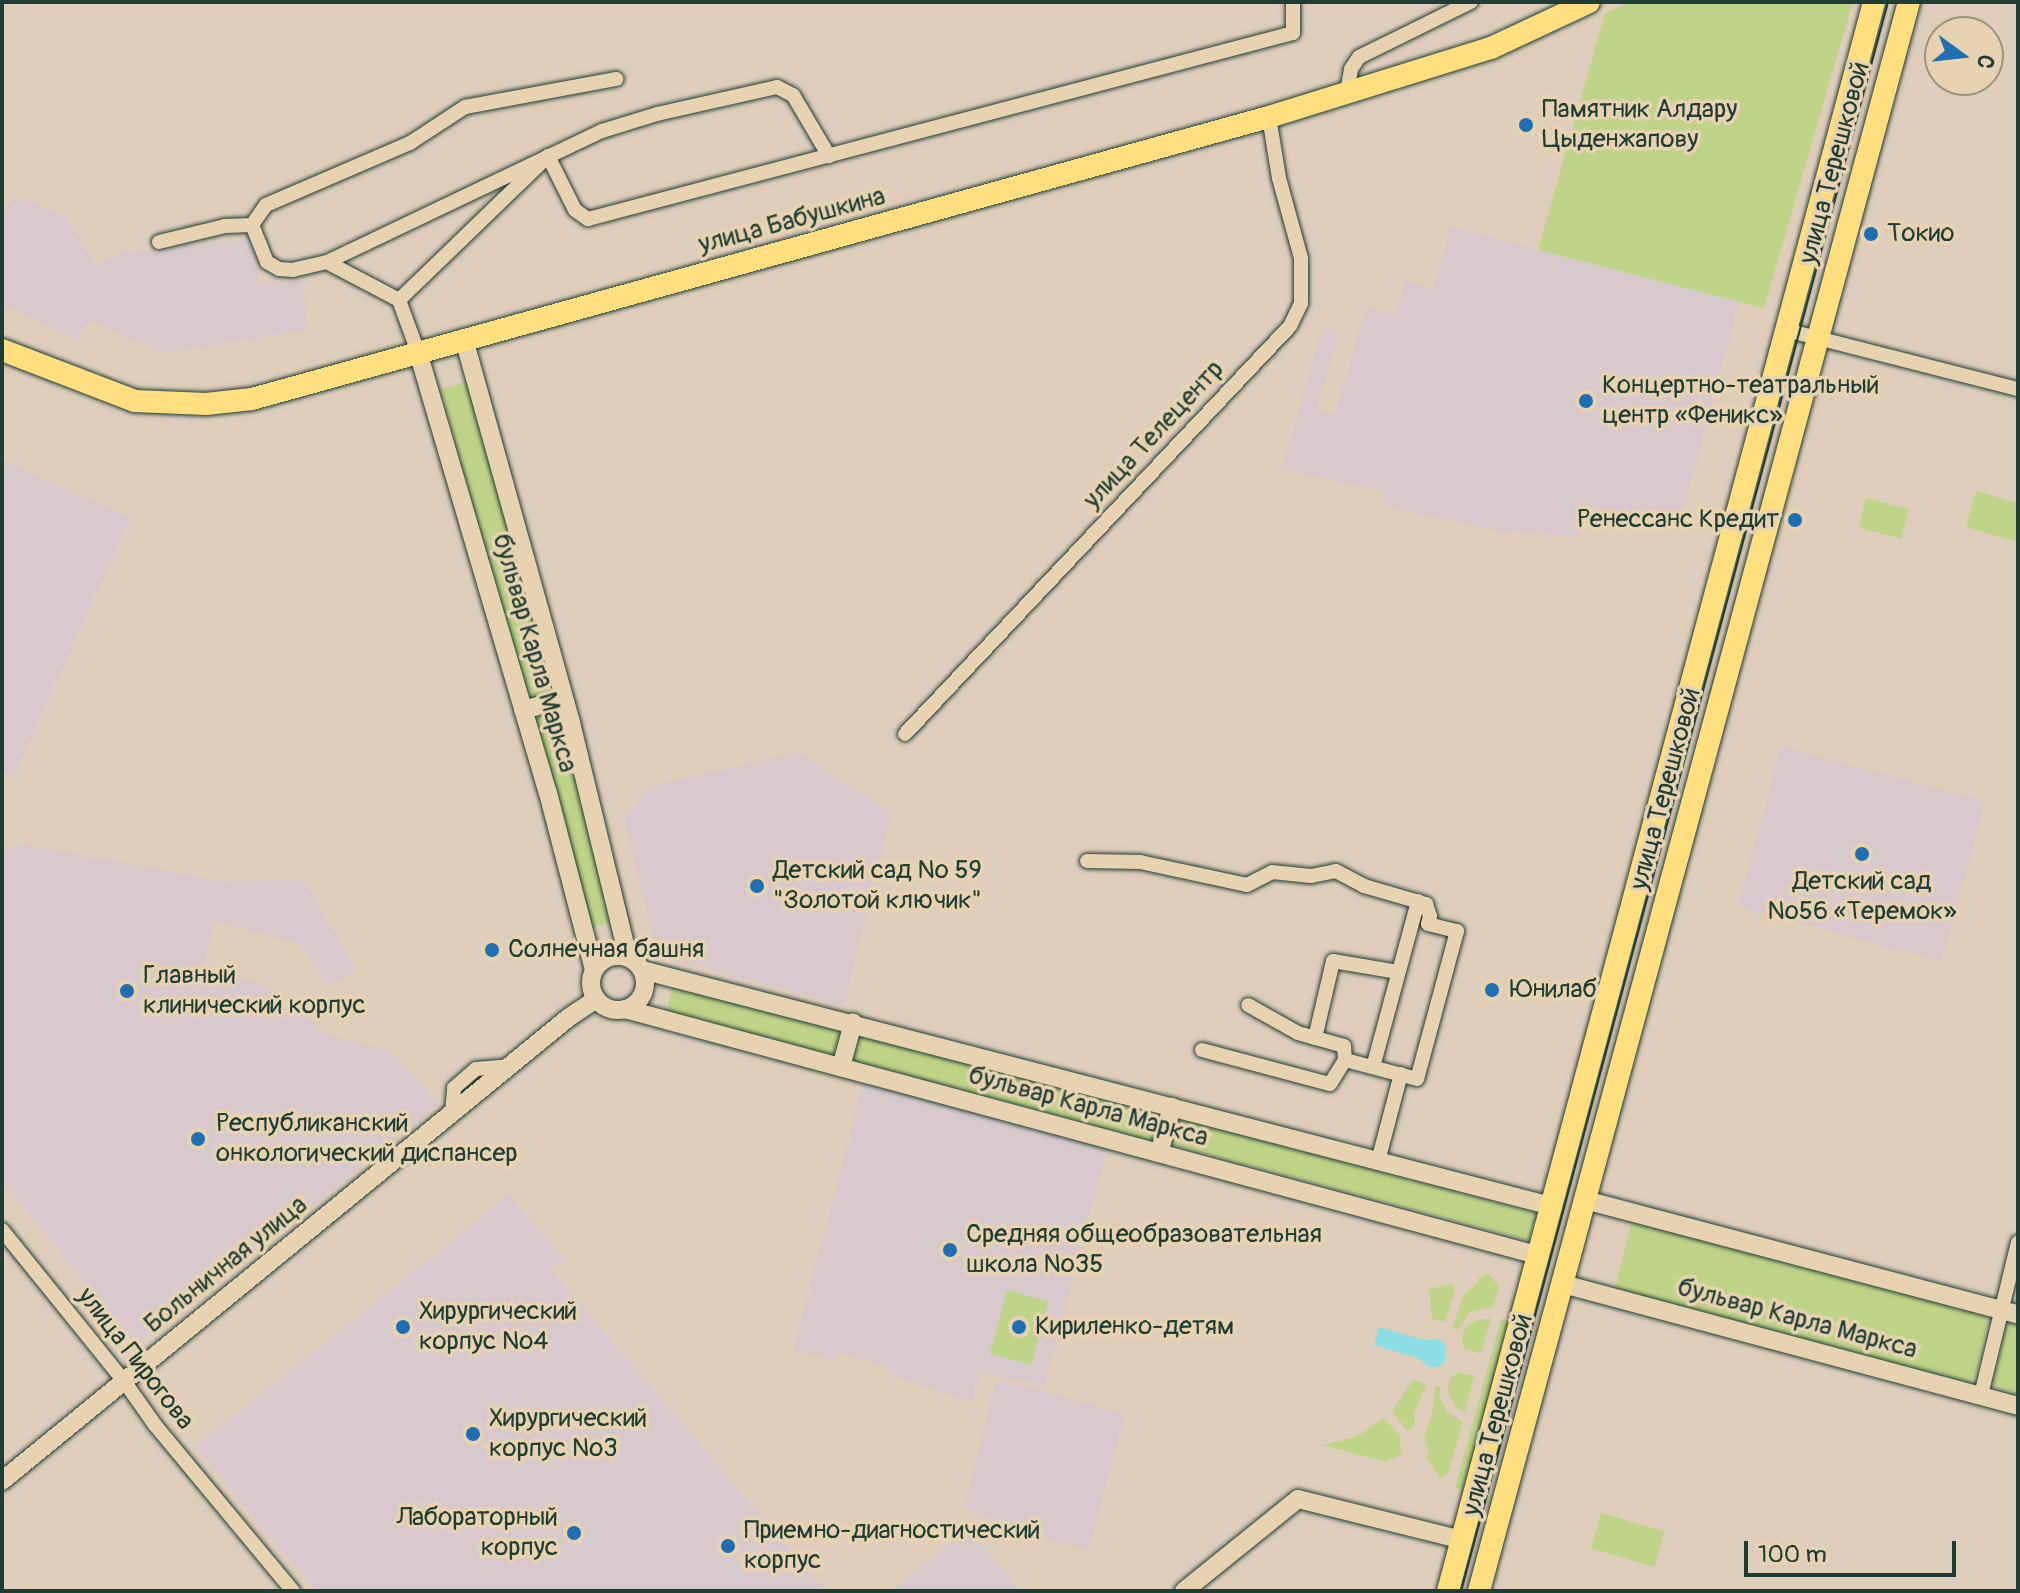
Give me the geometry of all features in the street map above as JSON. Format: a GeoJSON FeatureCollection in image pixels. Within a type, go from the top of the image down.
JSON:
{"type":"FeatureCollection","features":[{"type":"Feature","properties":{"kind":"main road","name":"улица Бабушкина"},"geometry":{"type":"LineString","coordinates":[[2,350],[110,393],[160,405],[252,399],[1269,117],[1491,48],[1589,2]]}},
{"type":"Feature","properties":{"kind":"main road","name":"улица Терешковой"},"geometry":{"type":"LineString","coordinates":[[1448,1591],[1874,2]]}},
{"type":"Feature","properties":{"kind":"main road","name":"улица Терешковой"},"geometry":{"type":"LineString","coordinates":[[1479,1591],[1909,2]]}},
{"type":"Feature","properties":{"kind":"main road"},"geometry":{"type":"LineString","coordinates":[[1462,1540],[1491,1548]]}},
{"type":"Feature","properties":{"kind":"street"},"geometry":{"type":"LineString","coordinates":[[548,156],[575,210],[588,219],[1293,33],[1293,2]]}},
{"type":"Feature","properties":{"kind":"street"},"geometry":{"type":"LineString","coordinates":[[1347,92],[1351,69],[1359,57],[1471,2]]}},
{"type":"Feature","properties":{"kind":"street"},"geometry":{"type":"LineString","coordinates":[[252,225],[266,205],[410,143],[465,107],[616,79]]}},
{"type":"Feature","properties":{"kind":"street"},"geometry":{"type":"LineString","coordinates":[[252,225],[267,262],[279,269],[327,262],[602,131],[657,114],[777,87],[793,95],[829,156]]}},
{"type":"Feature","properties":{"kind":"street","name":"улица Телецентр"},"geometry":{"type":"LineString","coordinates":[[905,734],[1290,326],[1301,303],[1301,258],[1279,178],[1269,117]]}},
{"type":"Feature","properties":{"kind":"street"},"geometry":{"type":"LineString","coordinates":[[399,300],[548,156]]}},
{"type":"Feature","properties":{"kind":"street"},"geometry":{"type":"LineString","coordinates":[[159,242],[225,226],[252,225]]}},
{"type":"Feature","properties":{"kind":"street"},"geometry":{"type":"LineString","coordinates":[[327,262],[399,300],[418,352]]}},
{"type":"Feature","properties":{"kind":"street"},"geometry":{"type":"LineString","coordinates":[[1786,330],[2018,389]]}},
{"type":"Feature","properties":{"kind":"street","name":"бульвар Карла Маркса"},"geometry":{"type":"LineString","coordinates":[[464,339],[564,699],[628,957]]}},
{"type":"Feature","properties":{"kind":"street","name":"бульвар Карла Маркса"},"geometry":{"type":"LineString","coordinates":[[418,352],[523,710],[594,969]]}},
{"type":"Feature","properties":{"kind":"street"},"geometry":{"type":"LineString","coordinates":[[523,710],[564,699]]}},
{"type":"Feature","properties":{"kind":"street"},"geometry":{"type":"LineString","coordinates":[[1087,861],[1140,862],[1247,885],[1272,872],[1311,876],[1336,871],[1364,886],[1426,904],[1430,916],[1420,922],[1398,972],[1373,1067]]}},
{"type":"Feature","properties":{"kind":"street"},"geometry":{"type":"LineString","coordinates":[[1345,1060],[1417,1079],[1457,931],[1420,922]]}},
{"type":"Feature","properties":{"kind":"street"},"geometry":{"type":"LineString","coordinates":[[628,957],[642,970],[646,979],[643,995],[625,1009],[608,1009],[596,999],[591,984],[594,969],[605,959],[628,957]]}},
{"type":"Feature","properties":{"kind":"street"},"geometry":{"type":"LineString","coordinates":[[1315,1038],[1333,961],[1398,972]]}},
{"type":"Feature","properties":{"kind":"street","name":"бульвар Карла Маркса"},"geometry":{"type":"LineString","coordinates":[[642,970],[1551,1206]]}},
{"type":"Feature","properties":{"kind":"street","name":"Больничная улица"},"geometry":{"type":"LineString","coordinates":[[2,1481],[509,1066],[596,999]]}},
{"type":"Feature","properties":{"kind":"street"},"geometry":{"type":"LineString","coordinates":[[1202,1050],[1330,1084],[1345,1060],[1344,1046],[1298,1033],[1248,1005]]}},
{"type":"Feature","properties":{"kind":"street","name":"бульвар Карла Маркса"},"geometry":{"type":"LineString","coordinates":[[625,1009],[1537,1255]]}},
{"type":"Feature","properties":{"kind":"street"},"geometry":{"type":"LineString","coordinates":[[841,1067],[853,1023]]}},
{"type":"Feature","properties":{"kind":"street"},"geometry":{"type":"LineString","coordinates":[[1378,1161],[1401,1074]]}},
{"type":"Feature","properties":{"kind":"street"},"geometry":{"type":"LineString","coordinates":[[1159,1153],[1172,1107]]}},
{"type":"Feature","properties":{"kind":"street"},"geometry":{"type":"LineString","coordinates":[[1585,1200],[2009,1312]]}},
{"type":"Feature","properties":{"kind":"street","name":"улица Пирогова"},"geometry":{"type":"LineString","coordinates":[[2,1230],[124,1381],[155,1425],[293,1591]]}},
{"type":"Feature","properties":{"kind":"street"},"geometry":{"type":"LineString","coordinates":[[1981,1395],[2009,1312],[2018,1242]]}},
{"type":"Feature","properties":{"kind":"street","name":"бульвар Карла Маркса"},"geometry":{"type":"LineString","coordinates":[[1563,1284],[2018,1406]]}},
{"type":"Feature","properties":{"kind":"street"},"geometry":{"type":"LineString","coordinates":[[1184,1591],[1298,1499],[1462,1540]]}},
{"type":"Feature","properties":{"kind":"shaded area"},"geometry":{"type":"Polygon","coordinates":[[[14,196],[67,217],[94,265],[123,253],[251,239],[260,284],[303,279],[307,330],[163,353],[90,320],[77,339],[2,303],[2,219],[14,196]]]}},
{"type":"Feature","properties":{"kind":"shaded area"},"geometry":{"type":"Polygon","coordinates":[[[1450,227],[1739,302],[1680,523],[1606,522],[1583,517],[1578,537],[1501,531],[1386,506],[1381,490],[1282,469],[1323,327],[1339,332],[1316,410],[1335,415],[1366,307],[1396,316],[1405,281],[1434,289],[1450,227]]]}},
{"type":"Feature","properties":{"kind":"shaded area"},"geometry":{"type":"Polygon","coordinates":[[[2,460],[131,518],[14,776],[2,773],[2,460]]]}},
{"type":"Feature","properties":{"kind":"shaded area","name":"Детский сад №56 «Теремок»"},"geometry":{"type":"Polygon","coordinates":[[[1781,747],[1985,802],[1942,961],[1738,906],[1781,747]]]}},
{"type":"Feature","properties":{"kind":"shaded area","name":"Детский сад № 59 \"Золотой ключик\""},"geometry":{"type":"Polygon","coordinates":[[[798,752],[891,812],[844,1005],[657,954],[624,818],[650,787],[798,752]]]}},
{"type":"Feature","properties":{"kind":"shaded area","name":"Республиканский онкологический диспансер"},"geometry":{"type":"Polygon","coordinates":[[[25,845],[222,881],[303,879],[357,970],[330,986],[299,943],[215,921],[203,967],[265,985],[310,1016],[322,1034],[391,1051],[439,1104],[136,1346],[2,1180],[2,848],[25,845]]]}},
{"type":"Feature","properties":{"kind":"shaded area","name":"Средняя общеобразовательная школа №35"},"geometry":{"type":"Polygon","coordinates":[[[864,1082],[1107,1149],[1044,1386],[979,1372],[972,1402],[897,1377],[885,1365],[839,1353],[836,1360],[793,1351],[864,1082]]]}},
{"type":"Feature","properties":{"kind":"shaded area"},"geometry":{"type":"Polygon","coordinates":[[[509,1195],[564,1258],[551,1269],[825,1591],[317,1591],[256,1520],[197,1446],[509,1195]]]}},
{"type":"Feature","properties":{"kind":"shaded area"},"geometry":{"type":"Polygon","coordinates":[[[996,1381],[1125,1415],[1088,1550],[993,1523],[965,1506],[996,1381]]]}},
{"type":"Feature","properties":{"kind":"shaded area"},"geometry":{"type":"Polygon","coordinates":[[[967,1528],[1022,1591],[893,1591],[967,1528]]]}},
{"type":"Feature","properties":{"kind":"green space"},"geometry":{"type":"Polygon","coordinates":[[[1631,2],[1853,2],[1764,308],[1538,250],[1605,13],[1631,2]]]}},
{"type":"Feature","properties":{"kind":"green space"},"geometry":{"type":"Polygon","coordinates":[[[470,381],[554,692],[531,699],[526,696],[441,389],[470,381]]]}},
{"type":"Feature","properties":{"kind":"green space"},"geometry":{"type":"Polygon","coordinates":[[[1976,491],[2018,503],[2018,542],[1966,527],[1976,491]]]}},
{"type":"Feature","properties":{"kind":"green space"},"geometry":{"type":"Polygon","coordinates":[[[1866,498],[1909,509],[1901,539],[1859,528],[1866,498]]]}},
{"type":"Feature","properties":{"kind":"green space"},"geometry":{"type":"Polygon","coordinates":[[[558,709],[615,922],[589,928],[532,716],[558,709]]]}},
{"type":"Feature","properties":{"kind":"green space"},"geometry":{"type":"Polygon","coordinates":[[[673,985],[841,1030],[836,1052],[831,1056],[666,1013],[673,985]]]}},
{"type":"Feature","properties":{"kind":"green space"},"geometry":{"type":"Polygon","coordinates":[[[858,1034],[1161,1115],[1154,1141],[851,1060],[858,1034]]]}},
{"type":"Feature","properties":{"kind":"green space"},"geometry":{"type":"Polygon","coordinates":[[[1180,1118],[1536,1214],[1529,1241],[1173,1145],[1180,1118]]]}},
{"type":"Feature","properties":{"kind":"green space"},"geometry":{"type":"Polygon","coordinates":[[[1632,1221],[1983,1313],[1988,1323],[1975,1378],[1968,1383],[1614,1292],[1632,1221]]]}},
{"type":"Feature","properties":{"kind":"green space"},"geometry":{"type":"Polygon","coordinates":[[[1489,1274],[1499,1287],[1493,1307],[1470,1312],[1457,1330],[1452,1328],[1464,1294],[1477,1284],[1479,1277],[1489,1274]]]}},
{"type":"Feature","properties":{"kind":"green space"},"geometry":{"type":"Polygon","coordinates":[[[1452,1284],[1455,1289],[1445,1322],[1432,1319],[1429,1289],[1452,1284]]]}},
{"type":"Feature","properties":{"kind":"green space","name":"Кириленко-детям"},"geometry":{"type":"Polygon","coordinates":[[[1007,1290],[1049,1301],[1031,1365],[990,1354],[1007,1290]]]}},
{"type":"Feature","properties":{"kind":"green space"},"geometry":{"type":"Polygon","coordinates":[[[1491,1318],[1481,1353],[1464,1349],[1462,1339],[1465,1329],[1474,1321],[1491,1318]]]}},
{"type":"Feature","properties":{"kind":"green space"},"geometry":{"type":"Polygon","coordinates":[[[1501,1319],[1512,1322],[1467,1485],[1461,1489],[1455,1488],[1501,1319]]]}},
{"type":"Feature","properties":{"kind":"green space"},"geometry":{"type":"Polygon","coordinates":[[[2011,1321],[2018,1322],[2018,1395],[1992,1385],[2005,1328],[2011,1321]]]}},
{"type":"Feature","properties":{"kind":"green space"},"geometry":{"type":"Polygon","coordinates":[[[1459,1372],[1474,1376],[1465,1412],[1455,1406],[1448,1393],[1449,1379],[1459,1372]]]}},
{"type":"Feature","properties":{"kind":"green space"},"geometry":{"type":"Polygon","coordinates":[[[1414,1379],[1426,1385],[1414,1413],[1415,1425],[1407,1431],[1392,1411],[1414,1379]]]}},
{"type":"Feature","properties":{"kind":"green space"},"geometry":{"type":"Polygon","coordinates":[[[1435,1386],[1440,1386],[1440,1398],[1448,1413],[1463,1422],[1448,1473],[1441,1478],[1426,1458],[1429,1452],[1424,1437],[1432,1414],[1435,1386]]]}},
{"type":"Feature","properties":{"kind":"green space"},"geometry":{"type":"Polygon","coordinates":[[[1384,1418],[1400,1436],[1401,1454],[1386,1462],[1323,1445],[1358,1436],[1384,1418]]]}},
{"type":"Feature","properties":{"kind":"green space"},"geometry":{"type":"Polygon","coordinates":[[[1601,1513],[1664,1531],[1654,1567],[1591,1549],[1601,1513]]]}},
{"type":"Feature","properties":{"kind":"water"},"geometry":{"type":"Polygon","coordinates":[[[1379,1327],[1424,1340],[1439,1339],[1446,1346],[1445,1361],[1438,1367],[1429,1367],[1418,1358],[1374,1345],[1379,1327]]]}},
{"type":"Feature","properties":{"kind":"tram line"},"geometry":{"type":"LineString","coordinates":[[1461,1591],[1888,2]]}},
{"type":"Feature","properties":{"kind":"place","name":"Памятник Алдару Цыденжапову"},"geometry":{"type":"Point","coordinates":[1526,125]}},
{"type":"Feature","properties":{"kind":"place","name":"Токио"},"geometry":{"type":"Point","coordinates":[1871,234]}},
{"type":"Feature","properties":{"kind":"place","name":"Концертно-театральный центр «Феникс»"},"geometry":{"type":"Point","coordinates":[1586,401]}},
{"type":"Feature","properties":{"kind":"place","name":"Ренессанс Кредит"},"geometry":{"type":"Point","coordinates":[1795,520]}},
{"type":"Feature","properties":{"kind":"place","name":"Детский сад №56 «Теремок»"},"geometry":{"type":"Point","coordinates":[1862,854]}},
{"type":"Feature","properties":{"kind":"place","name":"Детский сад № 59 \"Золотой ключик\""},"geometry":{"type":"Point","coordinates":[757,886]}},
{"type":"Feature","properties":{"kind":"place","name":"Солнечная башня"},"geometry":{"type":"Point","coordinates":[492,950]}},
{"type":"Feature","properties":{"kind":"place","name":"Юнилаб"},"geometry":{"type":"Point","coordinates":[1492,990]}},
{"type":"Feature","properties":{"kind":"place","name":"Главный клинический корпус"},"geometry":{"type":"Point","coordinates":[127,991]}},
{"type":"Feature","properties":{"kind":"place","name":"Республиканский онкологический диспансер"},"geometry":{"type":"Point","coordinates":[198,1139]}},
{"type":"Feature","properties":{"kind":"place","name":"Средняя общеобразовательная школа №35"},"geometry":{"type":"Point","coordinates":[950,1250]}},
{"type":"Feature","properties":{"kind":"place","name":"Хирургический корпус №4"},"geometry":{"type":"Point","coordinates":[403,1327]}},
{"type":"Feature","properties":{"kind":"place","name":"Кириленко-детям"},"geometry":{"type":"Point","coordinates":[1019,1327]}},
{"type":"Feature","properties":{"kind":"place","name":"Хирургический корпус №3"},"geometry":{"type":"Point","coordinates":[473,1434]}},
{"type":"Feature","properties":{"kind":"place","name":"Лабораторный корпус"},"geometry":{"type":"Point","coordinates":[574,1533]}},
{"type":"Feature","properties":{"kind":"place","name":"Приемно-диагностический корпус"},"geometry":{"type":"Point","coordinates":[728,1546]}}]}
